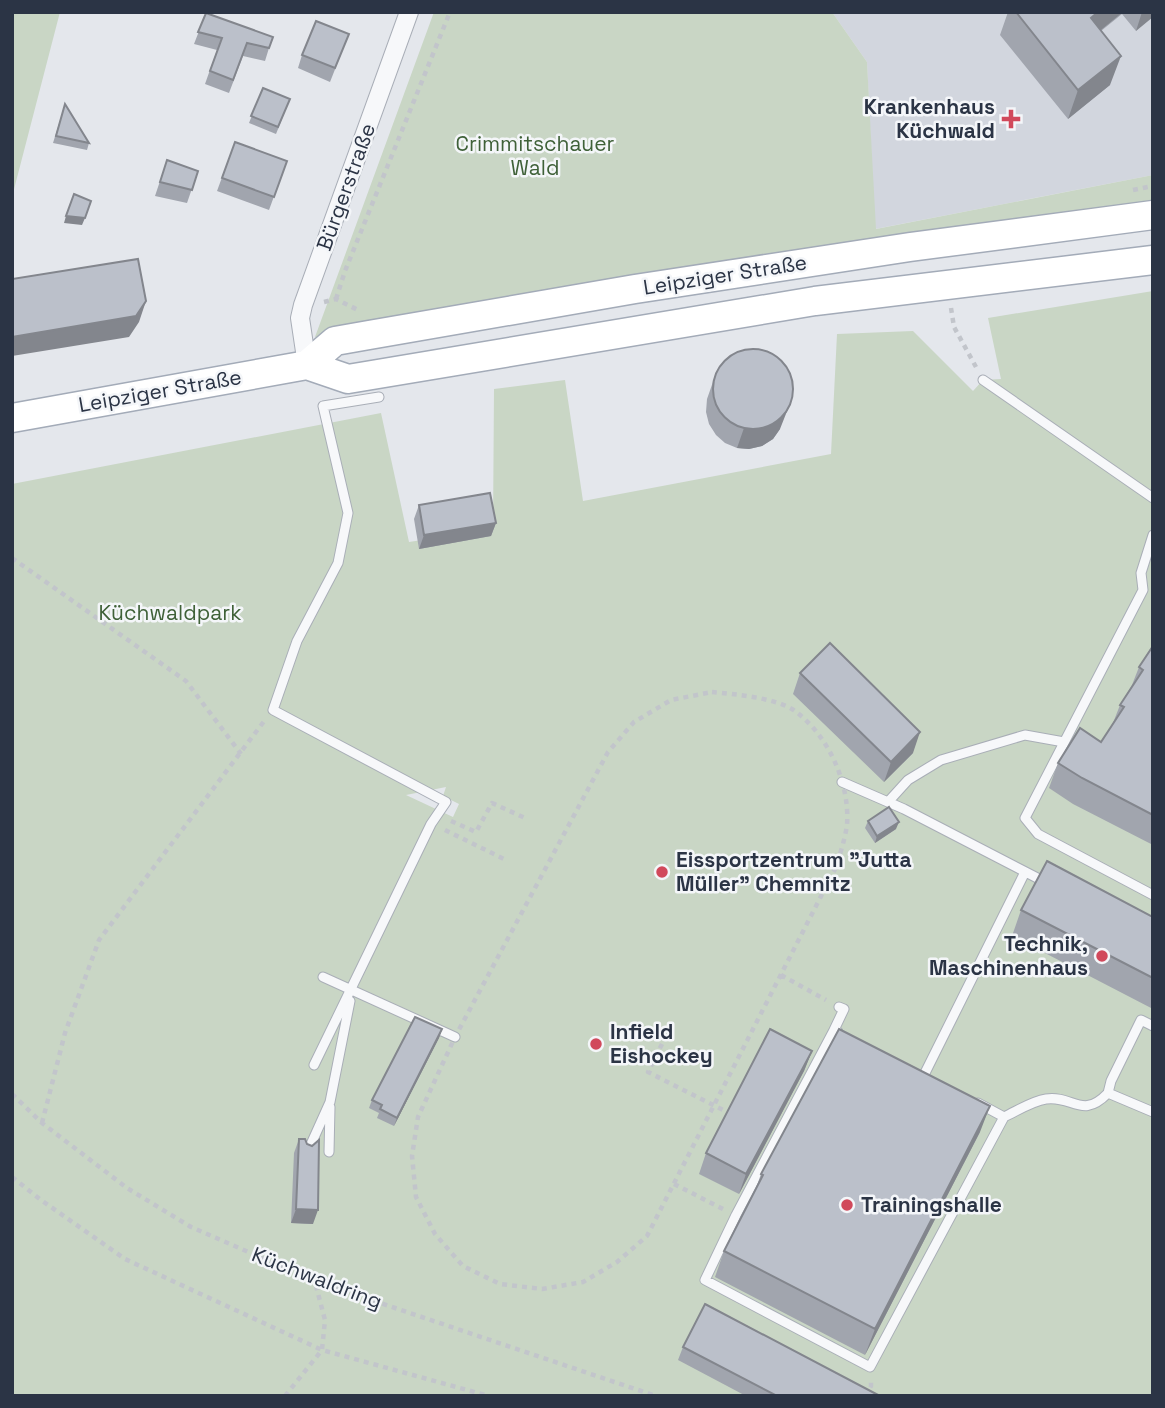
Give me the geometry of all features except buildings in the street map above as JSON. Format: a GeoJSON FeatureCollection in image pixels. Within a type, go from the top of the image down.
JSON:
{"type":"FeatureCollection","features":[{"type":"Feature","properties":{"kind":"main road","name":"Leipziger Straße"},"geometry":{"type":"LineString","coordinates":[[307,365],[335,341],[635,289],[910,247],[1153,215]]}},
{"type":"Feature","properties":{"kind":"main road","name":"Leipziger Straße"},"geometry":{"type":"LineString","coordinates":[[12,418],[307,365],[348,379],[815,301],[1153,260]]}},
{"type":"Feature","properties":{"kind":"street","name":"Bürgerstraße"},"geometry":{"type":"LineString","coordinates":[[307,365],[300,318],[303,305],[410,12]]}},
{"type":"Feature","properties":{"kind":"lane"},"geometry":{"type":"LineString","coordinates":[[983,380],[1153,498]]}},
{"type":"Feature","properties":{"kind":"lane"},"geometry":{"type":"LineString","coordinates":[[314,1065],[430,824],[446,802],[273,710],[297,641],[338,562],[348,513],[323,406],[379,397]]}},
{"type":"Feature","properties":{"kind":"lane"},"geometry":{"type":"LineString","coordinates":[[1153,535],[1140,573],[1143,590],[1025,818],[1038,834],[1153,895]]}},
{"type":"Feature","properties":{"kind":"lane"},"geometry":{"type":"LineString","coordinates":[[888,802],[908,780],[941,760],[1025,734],[1064,742]]}},
{"type":"Feature","properties":{"kind":"lane"},"geometry":{"type":"LineString","coordinates":[[842,782],[888,802],[1062,891]]}},
{"type":"Feature","properties":{"kind":"lane"},"geometry":{"type":"LineString","coordinates":[[924,1075],[1025,872]]}},
{"type":"Feature","properties":{"kind":"lane"},"geometry":{"type":"LineString","coordinates":[[323,977],[455,1037]]}},
{"type":"Feature","properties":{"kind":"lane"},"geometry":{"type":"LineString","coordinates":[[330,1152],[331,1102],[352,990]]}},
{"type":"Feature","properties":{"kind":"lane"},"geometry":{"type":"LineString","coordinates":[[839,1007],[844,1009],[834,1030],[736,1215],[705,1280],[870,1367],[1004,1117],[1047,1099],[1090,1107],[1099,1102],[1108,1093],[1111,1081],[1141,1020],[1153,1026]]}},
{"type":"Feature","properties":{"kind":"lane"},"geometry":{"type":"LineString","coordinates":[[834,1030],[845,1036]]}},
{"type":"Feature","properties":{"kind":"lane"},"geometry":{"type":"LineString","coordinates":[[913,1069],[935,1080]]}},
{"type":"Feature","properties":{"kind":"lane"},"geometry":{"type":"LineString","coordinates":[[1108,1093],[1153,1112]]}},
{"type":"Feature","properties":{"kind":"lane"},"geometry":{"type":"LineString","coordinates":[[968,1098],[1004,1117]]}},
{"type":"Feature","properties":{"kind":"lane"},"geometry":{"type":"LineString","coordinates":[[307,1153],[331,1102]]}},
{"type":"Feature","properties":{"kind":"path"},"geometry":{"type":"LineString","coordinates":[[337,299],[345,271],[450,12]]}},
{"type":"Feature","properties":{"kind":"path"},"geometry":{"type":"LineString","coordinates":[[303,305],[337,299],[365,314]]}},
{"type":"Feature","properties":{"kind":"path"},"geometry":{"type":"LineString","coordinates":[[950,302],[954,327],[983,380]]}},
{"type":"Feature","properties":{"kind":"path"},"geometry":{"type":"LineString","coordinates":[[12,558],[186,681],[241,754]]}},
{"type":"Feature","properties":{"kind":"path"},"geometry":{"type":"LineString","coordinates":[[712,692],[752,696],[794,710],[824,742],[842,782],[846,825],[836,867],[647,1236],[617,1262],[583,1282],[542,1289],[500,1284],[463,1266],[435,1234],[416,1196],[412,1156],[418,1117],[455,1037],[608,752],[634,722],[671,700],[712,692]]}},
{"type":"Feature","properties":{"kind":"path"},"geometry":{"type":"LineString","coordinates":[[42,1123],[65,1033],[99,940],[273,710]]}},
{"type":"Feature","properties":{"kind":"path"},"geometry":{"type":"LineString","coordinates":[[438,815],[476,832],[492,803],[525,818]]}},
{"type":"Feature","properties":{"kind":"path"},"geometry":{"type":"LineString","coordinates":[[460,837],[504,859]]}},
{"type":"Feature","properties":{"kind":"path"},"geometry":{"type":"LineString","coordinates":[[781,975],[811,992]]}},
{"type":"Feature","properties":{"kind":"path"},"geometry":{"type":"LineString","coordinates":[[671,1027],[648,1072],[729,1113]]}},
{"type":"Feature","properties":{"kind":"path","name":"Küchwaldring"},"geometry":{"type":"LineString","coordinates":[[12,1094],[42,1123],[127,1188],[191,1227],[315,1281],[656,1396]]}},
{"type":"Feature","properties":{"kind":"path"},"geometry":{"type":"LineString","coordinates":[[12,1177],[40,1200],[125,1259],[322,1350],[489,1396]]}},
{"type":"Feature","properties":{"kind":"path"},"geometry":{"type":"LineString","coordinates":[[674,1184],[736,1215]]}},
{"type":"Feature","properties":{"kind":"path"},"geometry":{"type":"LineString","coordinates":[[285,1396],[322,1350],[325,1320],[315,1281]]}},
{"type":"Feature","properties":{"kind":"path"},"geometry":{"type":"LineString","coordinates":[[854,1389],[866,1395]]}},
{"type":"Feature","properties":{"kind":"shaded area","name":"Krankenhaus Küchwald"},"geometry":{"type":"Polygon","coordinates":[[[832,12],[1153,12],[1153,175],[875,229],[867,62],[832,12]]]}},
{"type":"Feature","properties":{"kind":"green space"},"geometry":{"type":"Polygon","coordinates":[[[12,12],[60,12],[12,197],[12,12]]]}},
{"type":"Feature","properties":{"kind":"green space","name":"Crimmitschauer Wald"},"geometry":{"type":"Polygon","coordinates":[[[434,12],[832,12],[867,62],[876,229],[1153,175],[1153,201],[315,337],[434,12]]]}},
{"type":"Feature","properties":{"kind":"green space","name":"Küchwaldpark"},"geometry":{"type":"Polygon","coordinates":[[[1153,291],[1153,1396],[12,1396],[12,484],[381,413],[409,542],[493,529],[494,389],[565,380],[583,501],[831,454],[837,334],[913,331],[973,391],[983,380],[1001,379],[988,318],[1153,291]],[[446,787],[406,795],[453,817],[459,804],[443,796],[446,787]]]}},
{"type":"Feature","properties":{"kind":"place","name":"Krankenhaus Küchwald"},"geometry":{"type":"Point","coordinates":[1011,119]}},
{"type":"Feature","properties":{"kind":"place","name":"Eissportzentrum \"Jutta Müller\" Chemnitz"},"geometry":{"type":"Point","coordinates":[662,872]}},
{"type":"Feature","properties":{"kind":"place","name":"Technik, Maschinenhaus"},"geometry":{"type":"Point","coordinates":[1102,956]}},
{"type":"Feature","properties":{"kind":"place","name":"Infield Eishockey"},"geometry":{"type":"Point","coordinates":[596,1044]}},
{"type":"Feature","properties":{"kind":"place","name":"Trainingshalle"},"geometry":{"type":"Point","coordinates":[847,1205]}}]}
